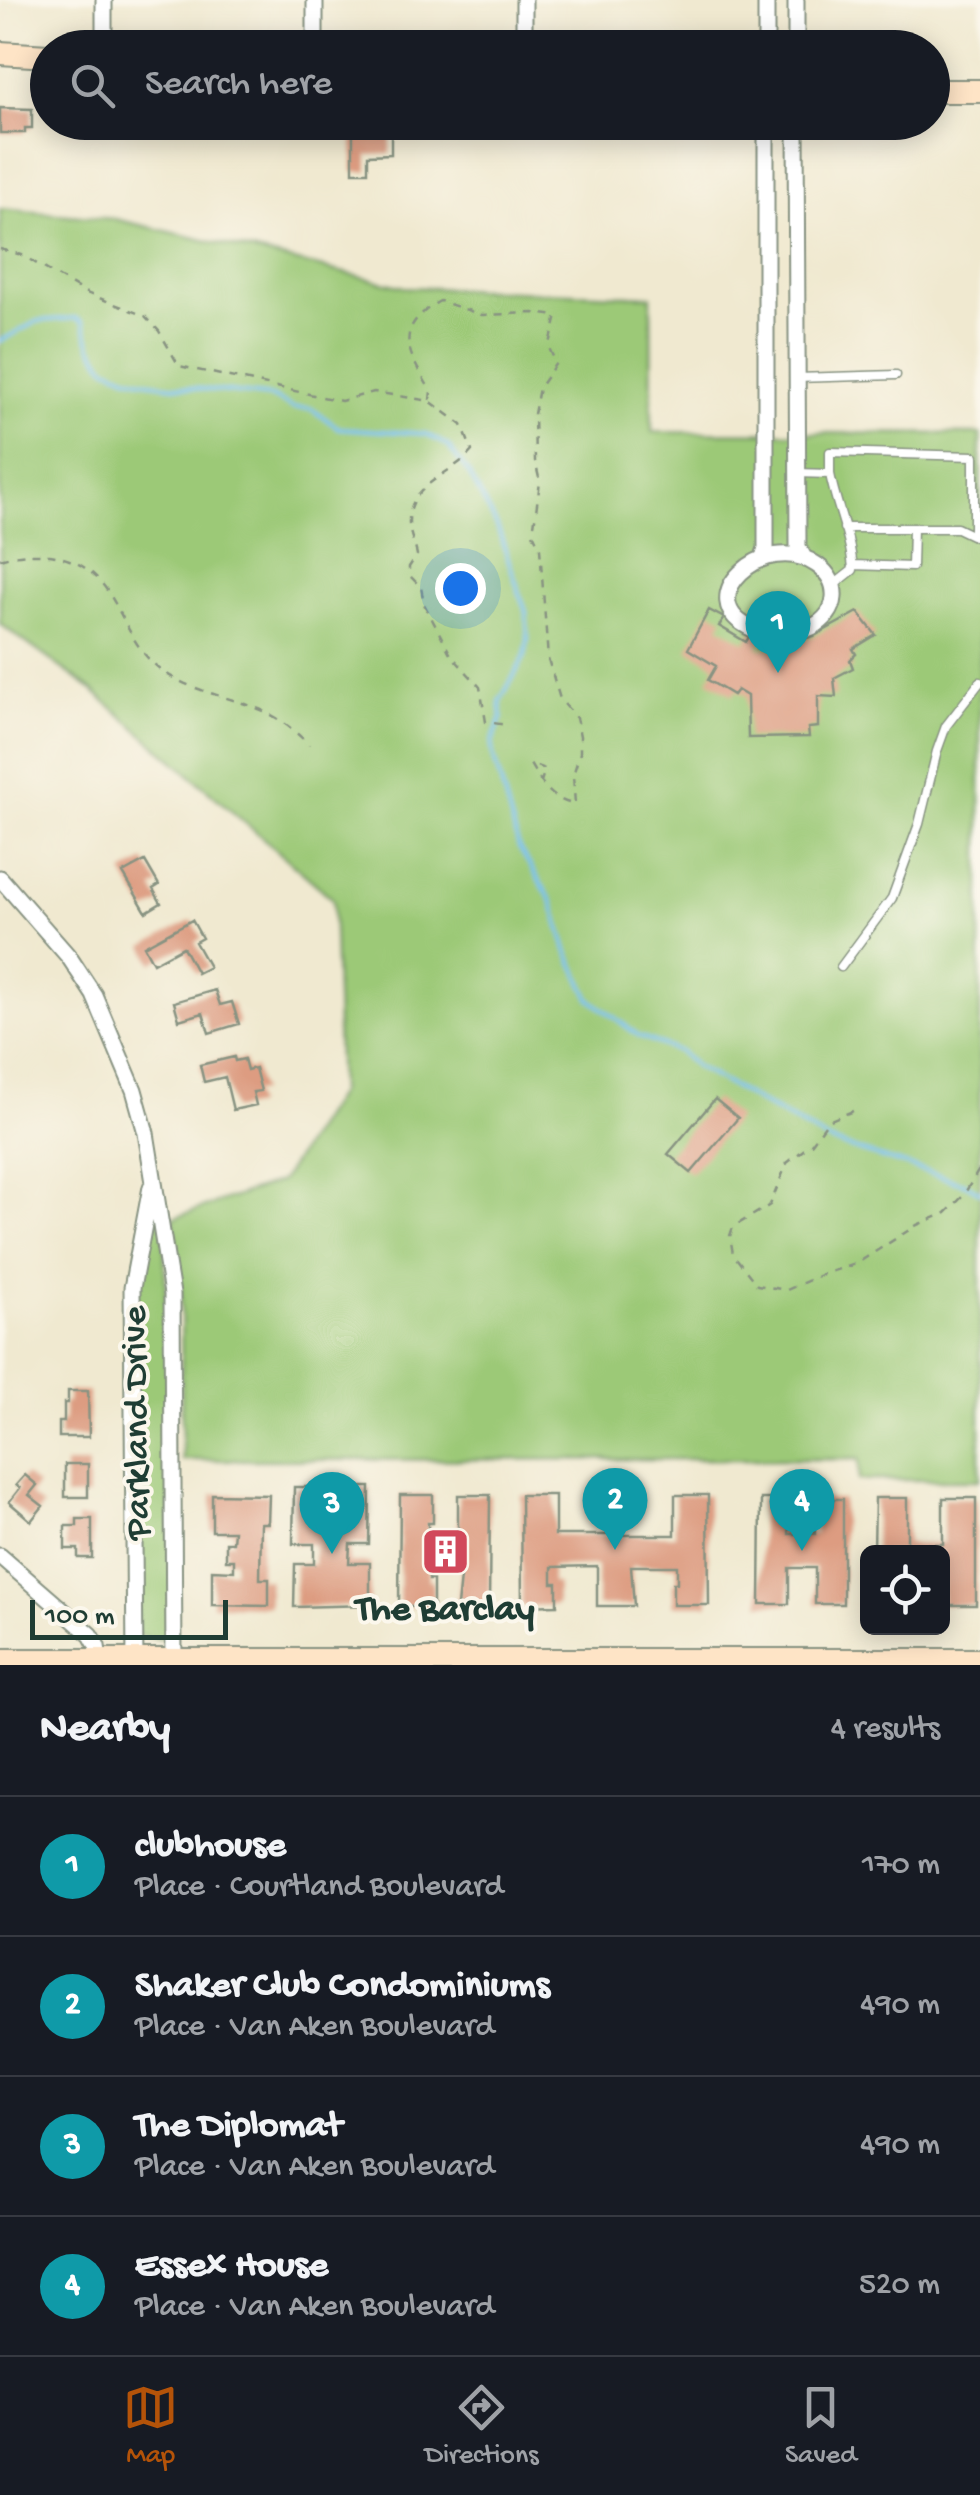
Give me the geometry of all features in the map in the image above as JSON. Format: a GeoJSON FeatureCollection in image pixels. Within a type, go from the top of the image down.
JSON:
{"type":"FeatureCollection","features":[{"type":"Feature","properties":{"kind":"main road"},"geometry":{"type":"LineString","coordinates":[[0,53],[30,55]]}},
{"type":"Feature","properties":{"kind":"main road"},"geometry":{"type":"LineString","coordinates":[[950,91],[980,92]]}},
{"type":"Feature","properties":{"kind":"main road"},"geometry":{"type":"LineString","coordinates":[[0,1660],[980,1660]]}},
{"type":"Feature","properties":{"kind":"street"},"geometry":{"type":"LineString","coordinates":[[104,0],[104,30]]}},
{"type":"Feature","properties":{"kind":"street"},"geometry":{"type":"LineString","coordinates":[[315,0],[315,30]]}},
{"type":"Feature","properties":{"kind":"street"},"geometry":{"type":"LineString","coordinates":[[524,0],[524,30]]}},
{"type":"Feature","properties":{"kind":"street"},"geometry":{"type":"LineString","coordinates":[[766,0],[766,30]]}},
{"type":"Feature","properties":{"kind":"street"},"geometry":{"type":"LineString","coordinates":[[796,0],[796,30]]}},
{"type":"Feature","properties":{"kind":"street"},"geometry":{"type":"LineString","coordinates":[[763,557],[766,140]]}},
{"type":"Feature","properties":{"kind":"street"},"geometry":{"type":"LineString","coordinates":[[796,140],[798,547],[803,556],[829,574],[834,586],[832,608],[815,626],[785,634],[760,631],[737,619],[728,597],[738,573],[763,557],[803,556]]}},
{"type":"Feature","properties":{"kind":"street"},"geometry":{"type":"LineString","coordinates":[[766,422],[796,422]]}},
{"type":"Feature","properties":{"kind":"street","name":"Parkland Drive"},"geometry":{"type":"LineString","coordinates":[[0,878],[69,957],[94,995],[134,1090],[146,1133],[172,1294],[174,1662]]}},
{"type":"Feature","properties":{"kind":"street","name":"Parkland Drive"},"geometry":{"type":"LineString","coordinates":[[136,1662],[132,1288],[152,1183]]}},
{"type":"Feature","properties":{"kind":"street"},"geometry":{"type":"LineString","coordinates":[[0,1556],[91,1636],[99,1659]]}},
{"type":"Feature","properties":{"kind":"lane"},"geometry":{"type":"LineString","coordinates":[[796,378],[896,375]]}},
{"type":"Feature","properties":{"kind":"lane"},"geometry":{"type":"LineString","coordinates":[[834,586],[853,570],[853,565],[852,546],[844,528],[830,474],[830,452],[974,456],[977,538],[957,528],[844,528]]}},
{"type":"Feature","properties":{"kind":"lane"},"geometry":{"type":"LineString","coordinates":[[797,473],[830,474]]}},
{"type":"Feature","properties":{"kind":"lane"},"geometry":{"type":"LineString","coordinates":[[853,565],[912,566],[913,528]]}},
{"type":"Feature","properties":{"kind":"lane"},"geometry":{"type":"LineString","coordinates":[[841,967],[892,898],[919,824],[936,751],[946,726],[980,682]]}},
{"type":"Feature","properties":{"kind":"path"},"geometry":{"type":"LineString","coordinates":[[0,249],[22,255],[84,292],[145,316],[159,331],[179,366],[341,401],[374,392],[430,402],[462,425],[472,451],[426,485],[414,503],[409,522],[417,555],[408,567],[409,575],[421,587],[424,604],[451,655],[480,688],[486,722],[508,725]]}},
{"type":"Feature","properties":{"kind":"path"},"geometry":{"type":"LineString","coordinates":[[430,402],[431,392],[406,340],[408,330],[428,308],[440,301],[482,315],[558,316],[549,348],[556,363],[538,388],[534,414],[535,461],[540,482],[534,534],[540,548],[548,658],[560,699],[578,724],[580,753],[572,775],[576,804],[560,801],[541,782]]}},
{"type":"Feature","properties":{"kind":"path"},"geometry":{"type":"LineString","coordinates":[[0,559],[36,554],[79,564],[106,588],[153,664],[214,695],[268,713],[309,745]]}},
{"type":"Feature","properties":{"kind":"path"},"geometry":{"type":"LineString","coordinates":[[853,1111],[828,1120],[812,1143],[787,1163],[770,1204],[734,1227],[730,1236],[733,1254],[757,1286],[787,1290],[856,1264],[918,1224],[946,1213],[963,1196],[980,1168]]}},
{"type":"Feature","properties":{"kind":"green space"},"geometry":{"type":"Polygon","coordinates":[[[0,209],[115,219],[404,287],[651,296],[652,432],[980,434],[980,1480],[859,1480],[859,1459],[182,1460],[181,1282],[173,1218],[281,1181],[339,1092],[333,899],[91,689],[0,624],[0,209]]]}},
{"type":"Feature","properties":{"kind":"green space"},"geometry":{"type":"Polygon","coordinates":[[[152,1183],[164,1226],[174,1641],[135,1635],[132,1288],[152,1183]]]}},
{"type":"Feature","properties":{"kind":"building"},"geometry":{"type":"Polygon","coordinates":[[[0,108],[30,109],[30,128],[25,128],[25,133],[0,133],[0,108]]]}},
{"type":"Feature","properties":{"kind":"building"},"geometry":{"type":"Polygon","coordinates":[[[353,140],[391,140],[391,154],[368,155],[368,172],[353,172],[353,140]]]}},
{"type":"Feature","properties":{"kind":"building"},"geometry":{"type":"Polygon","coordinates":[[[709,610],[724,618],[719,626],[746,642],[758,620],[770,626],[758,648],[789,648],[791,642],[814,636],[858,612],[876,635],[853,649],[853,668],[834,678],[836,697],[818,696],[818,727],[808,728],[809,737],[748,738],[747,696],[737,690],[733,695],[708,680],[716,666],[688,649],[709,610]]]}},
{"type":"Feature","properties":{"kind":"building"},"geometry":{"type":"Polygon","coordinates":[[[145,861],[159,885],[153,889],[161,903],[146,912],[123,873],[145,861]]]}},
{"type":"Feature","properties":{"kind":"building"},"geometry":{"type":"Polygon","coordinates":[[[192,920],[202,938],[195,942],[209,967],[197,973],[183,947],[153,963],[144,946],[192,920]]]}},
{"type":"Feature","properties":{"kind":"building"},"geometry":{"type":"Polygon","coordinates":[[[215,990],[220,1005],[232,1002],[239,1024],[209,1033],[203,1013],[179,1020],[174,1002],[215,990]]]}},
{"type":"Feature","properties":{"kind":"building"},"geometry":{"type":"Polygon","coordinates":[[[234,1057],[235,1061],[244,1059],[247,1070],[255,1068],[261,1091],[253,1092],[256,1105],[233,1110],[225,1077],[204,1082],[200,1065],[234,1057]]]}},
{"type":"Feature","properties":{"kind":"building"},"geometry":{"type":"Polygon","coordinates":[[[715,1099],[738,1118],[691,1173],[668,1154],[715,1099]]]}},
{"type":"Feature","properties":{"kind":"building"},"geometry":{"type":"Polygon","coordinates":[[[68,1391],[88,1391],[89,1437],[59,1437],[68,1391]]]}},
{"type":"Feature","properties":{"kind":"building"},"geometry":{"type":"Polygon","coordinates":[[[65,1464],[88,1464],[88,1497],[65,1497],[65,1464]]]}},
{"type":"Feature","properties":{"kind":"building"},"geometry":{"type":"Polygon","coordinates":[[[25,1475],[37,1485],[29,1495],[43,1506],[31,1521],[9,1502],[25,1475]]]}},
{"type":"Feature","properties":{"kind":"building"},"geometry":{"type":"Polygon","coordinates":[[[294,1487],[321,1487],[321,1515],[342,1516],[342,1487],[370,1487],[369,1544],[350,1544],[349,1563],[370,1563],[370,1605],[294,1607],[295,1564],[314,1564],[314,1544],[293,1544],[294,1487]]]}},
{"type":"Feature","properties":{"kind":"building"},"geometry":{"type":"Polygon","coordinates":[[[212,1494],[269,1495],[268,1523],[261,1523],[260,1579],[269,1579],[269,1606],[212,1605],[212,1570],[234,1571],[234,1560],[226,1560],[226,1542],[233,1542],[234,1531],[212,1531],[212,1494]]]}},
{"type":"Feature","properties":{"kind":"building","name":"The Barclay"},"geometry":{"type":"Polygon","coordinates":[[[400,1495],[433,1495],[433,1523],[428,1523],[428,1534],[458,1534],[458,1495],[490,1495],[489,1607],[457,1606],[461,1568],[429,1568],[433,1606],[399,1606],[400,1495]]]}},
{"type":"Feature","properties":{"kind":"building"},"geometry":{"type":"Polygon","coordinates":[[[521,1495],[555,1495],[555,1535],[675,1535],[675,1495],[708,1495],[709,1605],[673,1605],[677,1566],[631,1566],[634,1606],[597,1606],[597,1566],[552,1567],[557,1605],[522,1606],[521,1495]]]}},
{"type":"Feature","properties":{"kind":"building"},"geometry":{"type":"Polygon","coordinates":[[[875,1498],[907,1498],[907,1544],[943,1544],[943,1498],[976,1498],[976,1605],[950,1605],[950,1545],[874,1545],[875,1498]]]}},
{"type":"Feature","properties":{"kind":"building"},"geometry":{"type":"Polygon","coordinates":[[[761,1499],[789,1499],[789,1534],[815,1534],[815,1499],[843,1499],[843,1604],[815,1604],[815,1568],[789,1568],[789,1604],[760,1604],[761,1499]]]}},
{"type":"Feature","properties":{"kind":"building"},"geometry":{"type":"Polygon","coordinates":[[[77,1519],[92,1519],[92,1558],[78,1558],[78,1549],[65,1549],[65,1526],[77,1526],[77,1519]]]}},
{"type":"Feature","properties":{"kind":"waterway"},"geometry":{"type":"LineString","coordinates":[[0,341],[38,321],[76,318],[83,322],[91,346],[106,367],[126,376],[159,384],[272,397],[293,408],[310,408],[339,428],[426,434],[448,446],[469,474],[497,526],[526,612],[525,656],[500,701],[502,717],[492,751],[519,848],[552,901],[567,950],[590,999],[639,1036],[680,1052],[695,1066],[831,1142],[966,1184],[980,1192]]}},
{"type":"Feature","properties":{"kind":"place","name":"clubhouse"},"geometry":{"type":"Point","coordinates":[778,673]}},
{"type":"Feature","properties":{"kind":"place","name":"Shaker Club Condominiums"},"geometry":{"type":"Point","coordinates":[615,1550]}},
{"type":"Feature","properties":{"kind":"place","name":"The Barclay"},"geometry":{"type":"Point","coordinates":[445,1551]}},
{"type":"Feature","properties":{"kind":"place","name":"Essex House"},"geometry":{"type":"Point","coordinates":[802,1551]}},
{"type":"Feature","properties":{"kind":"place","name":"The Diplomat"},"geometry":{"type":"Point","coordinates":[332,1554]}}]}
